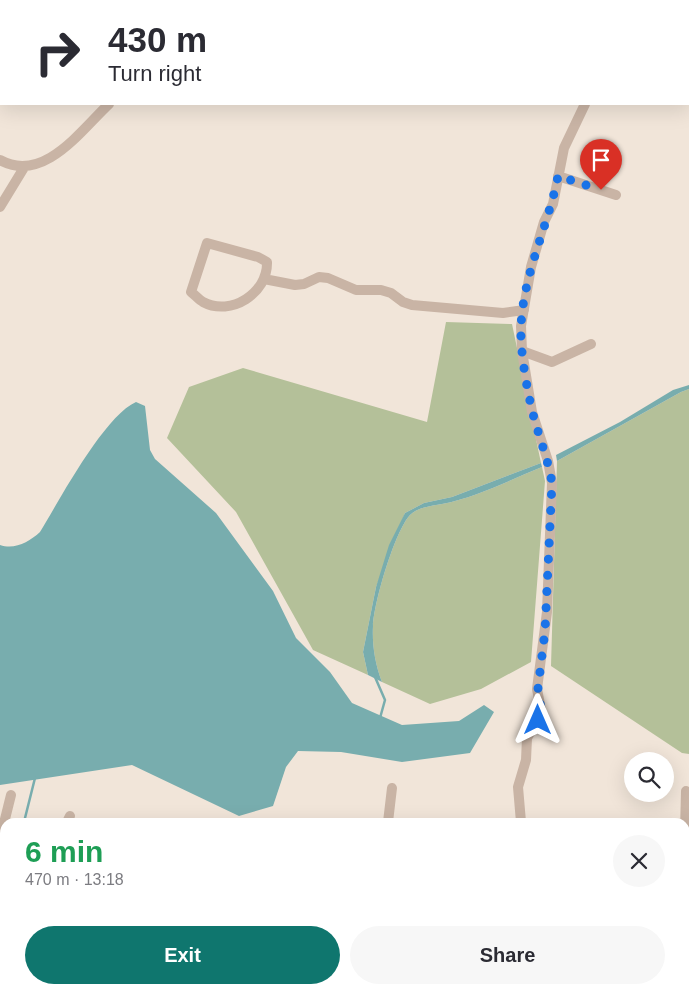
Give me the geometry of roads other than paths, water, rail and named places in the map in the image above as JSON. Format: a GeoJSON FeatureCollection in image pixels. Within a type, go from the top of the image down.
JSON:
{"type":"FeatureCollection","features":[{"type":"Feature","properties":{"kind":"street"},"geometry":{"type":"LineString","coordinates":[[0,160],[24,166],[34,166],[47,160],[108,105]]}},
{"type":"Feature","properties":{"kind":"street"},"geometry":{"type":"LineString","coordinates":[[521,818],[518,787],[526,760],[527,738],[538,720],[541,710],[538,688],[543,652],[552,483],[548,460],[532,412],[522,351],[521,326],[531,267],[544,222],[553,204],[564,148],[585,105]]}},
{"type":"Feature","properties":{"kind":"street"},"geometry":{"type":"LineString","coordinates":[[0,207],[24,166]]}},
{"type":"Feature","properties":{"kind":"street"},"geometry":{"type":"LineString","coordinates":[[558,176],[616,194]]}},
{"type":"Feature","properties":{"kind":"street"},"geometry":{"type":"LineString","coordinates":[[207,243],[258,257],[267,262],[267,273],[264,279],[251,297],[233,306],[221,307],[203,302],[191,292],[207,243]]}},
{"type":"Feature","properties":{"kind":"street"},"geometry":{"type":"LineString","coordinates":[[264,279],[304,284],[319,277],[328,278],[356,290],[381,290],[391,293],[402,302],[412,305],[503,313],[524,310]]}},
{"type":"Feature","properties":{"kind":"street"},"geometry":{"type":"LineString","coordinates":[[522,351],[552,362],[591,344]]}},
{"type":"Feature","properties":{"kind":"street"},"geometry":{"type":"LineString","coordinates":[[388,818],[392,788]]}},
{"type":"Feature","properties":{"kind":"street"},"geometry":{"type":"LineString","coordinates":[[685,818],[686,791]]}},
{"type":"Feature","properties":{"kind":"street"},"geometry":{"type":"LineString","coordinates":[[5,818],[11,795]]}},
{"type":"Feature","properties":{"kind":"water"},"geometry":{"type":"Polygon","coordinates":[[[689,385],[689,389],[557,461],[556,455],[620,422],[673,390],[689,385]]]}},
{"type":"Feature","properties":{"kind":"water"},"geometry":{"type":"Polygon","coordinates":[[[136,402],[145,406],[150,450],[155,459],[216,513],[273,591],[296,638],[330,672],[352,703],[402,725],[459,721],[484,705],[494,712],[470,753],[402,762],[341,752],[298,751],[286,767],[273,806],[239,816],[132,765],[0,785],[0,545],[16,546],[31,539],[40,532],[70,481],[97,441],[123,410],[136,402]]]}},
{"type":"Feature","properties":{"kind":"water"},"geometry":{"type":"Polygon","coordinates":[[[541,463],[542,467],[493,488],[455,501],[421,509],[410,515],[404,523],[392,551],[374,615],[374,647],[382,682],[368,675],[363,652],[376,587],[389,545],[405,513],[424,503],[452,497],[541,463]]]}},
{"type":"Feature","properties":{"kind":"waterway"},"geometry":{"type":"LineString","coordinates":[[375,677],[385,700],[380,718]]}},
{"type":"Feature","properties":{"kind":"waterway"},"geometry":{"type":"LineString","coordinates":[[25,818],[35,778]]}}]}
